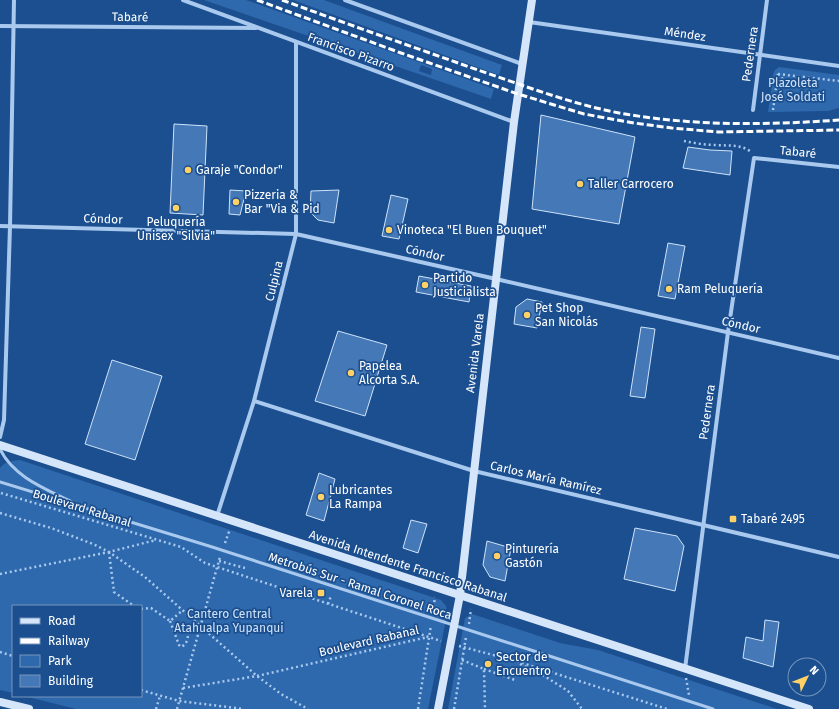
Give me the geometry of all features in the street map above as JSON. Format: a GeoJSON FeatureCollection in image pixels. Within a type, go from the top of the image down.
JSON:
{"type":"FeatureCollection","features":[{"type":"Feature","properties":{"kind":"main road","name":"Avenida Varela"},"geometry":{"type":"LineString","coordinates":[[438,709],[460,595],[514,122],[532,0]]}},
{"type":"Feature","properties":{"kind":"main road","name":"Avenida Intendente Francisco Rabanal"},"geometry":{"type":"LineString","coordinates":[[0,445],[809,709]]}},
{"type":"Feature","properties":{"kind":"main road"},"geometry":{"type":"LineString","coordinates":[[0,702],[29,709]]}},
{"type":"Feature","properties":{"kind":"street"},"geometry":{"type":"LineString","coordinates":[[0,437],[4,420],[10,226],[14,0]]}},
{"type":"Feature","properties":{"kind":"street","name":"Francisco Pizarro"},"geometry":{"type":"LineString","coordinates":[[183,0],[260,28],[296,43],[514,122]]}},
{"type":"Feature","properties":{"kind":"street"},"geometry":{"type":"LineString","coordinates":[[345,0],[522,64]]}},
{"type":"Feature","properties":{"kind":"street","name":"Pedernera"},"geometry":{"type":"LineString","coordinates":[[753,110],[768,0]]}},
{"type":"Feature","properties":{"kind":"street","name":"Méndez"},"geometry":{"type":"LineString","coordinates":[[529,22],[839,66]]}},
{"type":"Feature","properties":{"kind":"street","name":"Tabaré"},"geometry":{"type":"LineString","coordinates":[[0,26],[260,28]]}},
{"type":"Feature","properties":{"kind":"street","name":"Culpina"},"geometry":{"type":"LineString","coordinates":[[217,516],[254,400],[296,234],[296,43]]}},
{"type":"Feature","properties":{"kind":"street","name":"Tabaré"},"geometry":{"type":"LineString","coordinates":[[754,158],[839,167]]}},
{"type":"Feature","properties":{"kind":"street","name":"Pedernera"},"geometry":{"type":"LineString","coordinates":[[685,669],[702,525],[728,332],[754,158]]}},
{"type":"Feature","properties":{"kind":"street","name":"Cóndor"},"geometry":{"type":"LineString","coordinates":[[0,226],[296,234],[839,358]]}},
{"type":"Feature","properties":{"kind":"street","name":"Carlos María Ramírez"},"geometry":{"type":"LineString","coordinates":[[254,400],[474,471],[839,557]]}},
{"type":"Feature","properties":{"kind":"lane"},"geometry":{"type":"LineString","coordinates":[[0,449],[5,459],[25,477],[79,506]]}},
{"type":"Feature","properties":{"kind":"lane","name":"Metrobús Sur - Ramal Coronel Roca"},"geometry":{"type":"LineString","coordinates":[[0,482],[222,551],[713,709]]}},
{"type":"Feature","properties":{"kind":"path"},"geometry":{"type":"LineString","coordinates":[[778,74],[839,81]]}},
{"type":"Feature","properties":{"kind":"path"},"geometry":{"type":"LineString","coordinates":[[778,74],[790,87]]}},
{"type":"Feature","properties":{"kind":"path"},"geometry":{"type":"LineString","coordinates":[[773,110],[778,74]]}},
{"type":"Feature","properties":{"kind":"path"},"geometry":{"type":"LineString","coordinates":[[684,141],[745,147],[752,151],[754,158]]}},
{"type":"Feature","properties":{"kind":"path","name":"Boulevard Rabanal"},"geometry":{"type":"LineString","coordinates":[[1,493],[181,548],[205,563],[429,637]]}},
{"type":"Feature","properties":{"kind":"path"},"geometry":{"type":"LineString","coordinates":[[0,513],[50,528],[93,544],[109,552],[145,577],[257,676],[281,694],[308,709]]}},
{"type":"Feature","properties":{"kind":"path"},"geometry":{"type":"LineString","coordinates":[[177,709],[217,566],[233,521]]}},
{"type":"Feature","properties":{"kind":"path","name":"Boulevard Rabanal"},"geometry":{"type":"LineString","coordinates":[[0,574],[109,552],[157,540]]}},
{"type":"Feature","properties":{"kind":"path"},"geometry":{"type":"LineString","coordinates":[[109,552],[114,592],[133,605]]}},
{"type":"Feature","properties":{"kind":"path"},"geometry":{"type":"LineString","coordinates":[[219,561],[245,568]]}},
{"type":"Feature","properties":{"kind":"path"},"geometry":{"type":"LineString","coordinates":[[418,709],[437,588]]}},
{"type":"Feature","properties":{"kind":"path"},"geometry":{"type":"LineString","coordinates":[[328,604],[331,596]]}},
{"type":"Feature","properties":{"kind":"path"},"geometry":{"type":"LineString","coordinates":[[454,709],[473,599]]}},
{"type":"Feature","properties":{"kind":"path"},"geometry":{"type":"LineString","coordinates":[[142,609],[151,608],[170,621],[181,647],[184,646],[188,639],[188,633]]}},
{"type":"Feature","properties":{"kind":"path"},"geometry":{"type":"LineString","coordinates":[[170,621],[183,610]]}},
{"type":"Feature","properties":{"kind":"path","name":"Boulevard Rabanal"},"geometry":{"type":"LineString","coordinates":[[183,688],[257,676],[429,637]]}},
{"type":"Feature","properties":{"kind":"path"},"geometry":{"type":"LineString","coordinates":[[464,647],[516,661],[668,709]]}},
{"type":"Feature","properties":{"kind":"path"},"geometry":{"type":"LineString","coordinates":[[0,652],[12,656]]}},
{"type":"Feature","properties":{"kind":"path"},"geometry":{"type":"LineString","coordinates":[[462,660],[515,680]]}},
{"type":"Feature","properties":{"kind":"path"},"geometry":{"type":"LineString","coordinates":[[516,661],[568,691],[582,709]]}},
{"type":"Feature","properties":{"kind":"path"},"geometry":{"type":"LineString","coordinates":[[484,668],[485,709]]}},
{"type":"Feature","properties":{"kind":"path"},"geometry":{"type":"LineString","coordinates":[[685,669],[690,702]]}},
{"type":"Feature","properties":{"kind":"path"},"geometry":{"type":"LineString","coordinates":[[142,690],[180,701],[244,709]]}},
{"type":"Feature","properties":{"kind":"path"},"geometry":{"type":"LineString","coordinates":[[156,709],[160,696]]}},
{"type":"Feature","properties":{"kind":"green space"},"geometry":{"type":"Polygon","coordinates":[[[204,0],[246,0],[494,89],[491,99],[204,0]],[[421,65],[419,71],[431,75],[432,69],[421,65]]]}},
{"type":"Feature","properties":{"kind":"green space"},"geometry":{"type":"Polygon","coordinates":[[[293,0],[324,0],[502,65],[499,75],[293,0]]]}},
{"type":"Feature","properties":{"kind":"green space","name":"Plazoleta José Soldati"},"geometry":{"type":"Polygon","coordinates":[[[779,67],[839,75],[839,108],[828,111],[768,112],[773,75],[775,70],[779,67]]]}},
{"type":"Feature","properties":{"kind":"green space","name":"Cantero Central Atahualpa Yupanqui"},"geometry":{"type":"Polygon","coordinates":[[[20,460],[441,600],[446,606],[447,615],[428,709],[76,709],[28,697],[142,697],[142,605],[12,605],[12,693],[0,690],[0,468],[11,461],[20,460]]]}},
{"type":"Feature","properties":{"kind":"green space"},"geometry":{"type":"Polygon","coordinates":[[[472,614],[560,643],[598,650],[777,709],[448,709],[465,618],[472,614]]]}},
{"type":"Feature","properties":{"kind":"building","name":"Taller Carrocero"},"geometry":{"type":"Polygon","coordinates":[[[541,115],[635,137],[619,224],[532,209],[541,115]]]}},
{"type":"Feature","properties":{"kind":"building","name":"Garaje \"Condor\""},"geometry":{"type":"Polygon","coordinates":[[[174,124],[207,126],[203,215],[170,213],[174,124]]]}},
{"type":"Feature","properties":{"kind":"building"},"geometry":{"type":"Polygon","coordinates":[[[688,147],[732,151],[730,175],[683,168],[688,147]]]}},
{"type":"Feature","properties":{"kind":"building","name":"Pizzeria & Bar \"Via & Pid"},"geometry":{"type":"Polygon","coordinates":[[[230,190],[246,191],[240,215],[229,214],[230,190]]]}},
{"type":"Feature","properties":{"kind":"building"},"geometry":{"type":"Polygon","coordinates":[[[339,190],[334,223],[318,220],[310,212],[311,191],[339,190]]]}},
{"type":"Feature","properties":{"kind":"building"},"geometry":{"type":"Polygon","coordinates":[[[391,195],[408,199],[399,239],[382,236],[391,195]]]}},
{"type":"Feature","properties":{"kind":"building"},"geometry":{"type":"Polygon","coordinates":[[[668,243],[685,246],[675,299],[658,296],[668,243]]]}},
{"type":"Feature","properties":{"kind":"building"},"geometry":{"type":"Polygon","coordinates":[[[419,276],[471,286],[469,302],[416,292],[419,276]]]}},
{"type":"Feature","properties":{"kind":"building","name":"Pet Shop San Nicolás"},"geometry":{"type":"Polygon","coordinates":[[[527,299],[542,302],[537,328],[514,324],[516,307],[527,299]]]}},
{"type":"Feature","properties":{"kind":"building"},"geometry":{"type":"Polygon","coordinates":[[[641,327],[655,329],[645,398],[630,396],[641,327]]]}},
{"type":"Feature","properties":{"kind":"building","name":"Papelea Alcorta S.A."},"geometry":{"type":"Polygon","coordinates":[[[338,331],[387,345],[365,416],[315,401],[338,331]]]}},
{"type":"Feature","properties":{"kind":"building"},"geometry":{"type":"Polygon","coordinates":[[[112,360],[162,376],[135,460],[85,444],[112,360]]]}},
{"type":"Feature","properties":{"kind":"building","name":"Lubricantes La Rampa"},"geometry":{"type":"Polygon","coordinates":[[[319,473],[335,479],[324,521],[306,515],[319,473]]]}},
{"type":"Feature","properties":{"kind":"building"},"geometry":{"type":"Polygon","coordinates":[[[411,520],[427,524],[418,553],[403,548],[411,520]]]}},
{"type":"Feature","properties":{"kind":"building"},"geometry":{"type":"Polygon","coordinates":[[[635,528],[677,536],[684,546],[675,591],[624,579],[635,528]]]}},
{"type":"Feature","properties":{"kind":"building","name":"Pinturería Gastón"},"geometry":{"type":"Polygon","coordinates":[[[487,541],[511,548],[505,581],[490,577],[483,565],[487,541]]]}},
{"type":"Feature","properties":{"kind":"building"},"geometry":{"type":"Polygon","coordinates":[[[765,620],[779,622],[773,667],[743,658],[746,637],[763,641],[765,620]]]}},
{"type":"Feature","properties":{"kind":"railway"},"geometry":{"type":"LineString","coordinates":[[257,0],[518,94],[584,114],[634,123],[718,132],[839,130]]}},
{"type":"Feature","properties":{"kind":"railway"},"geometry":{"type":"LineString","coordinates":[[282,0],[535,90],[592,107],[657,119],[709,123],[761,124],[839,120]]}},
{"type":"Feature","properties":{"kind":"place","name":"Garaje \"Condor\""},"geometry":{"type":"Point","coordinates":[188,170]}},
{"type":"Feature","properties":{"kind":"place","name":"Taller Carrocero"},"geometry":{"type":"Point","coordinates":[580,184]}},
{"type":"Feature","properties":{"kind":"place","name":"Pizzeria & Bar \"Via & Pid"},"geometry":{"type":"Point","coordinates":[236,202]}},
{"type":"Feature","properties":{"kind":"place","name":"Peluquería Unisex \"Silvia\""},"geometry":{"type":"Point","coordinates":[176,208]}},
{"type":"Feature","properties":{"kind":"place","name":"Vinoteca \"El Buen Bouquet\""},"geometry":{"type":"Point","coordinates":[389,230]}},
{"type":"Feature","properties":{"kind":"place","name":"Partido Justicialista"},"geometry":{"type":"Point","coordinates":[425,285]}},
{"type":"Feature","properties":{"kind":"place","name":"Ram Peluquería"},"geometry":{"type":"Point","coordinates":[669,289]}},
{"type":"Feature","properties":{"kind":"place","name":"Pet Shop San Nicolás"},"geometry":{"type":"Point","coordinates":[527,315]}},
{"type":"Feature","properties":{"kind":"place","name":"Papelea Alcorta S.A."},"geometry":{"type":"Point","coordinates":[351,373]}},
{"type":"Feature","properties":{"kind":"place","name":"Lubricantes La Rampa"},"geometry":{"type":"Point","coordinates":[321,497]}},
{"type":"Feature","properties":{"kind":"place","name":"Tabaré 2495"},"geometry":{"type":"Point","coordinates":[733,519]}},
{"type":"Feature","properties":{"kind":"place","name":"Pinturería Gastón"},"geometry":{"type":"Point","coordinates":[497,556]}},
{"type":"Feature","properties":{"kind":"place","name":"Varela"},"geometry":{"type":"Point","coordinates":[321,593]}},
{"type":"Feature","properties":{"kind":"place","name":"Sector de Encuentro"},"geometry":{"type":"Point","coordinates":[488,664]}}]}
